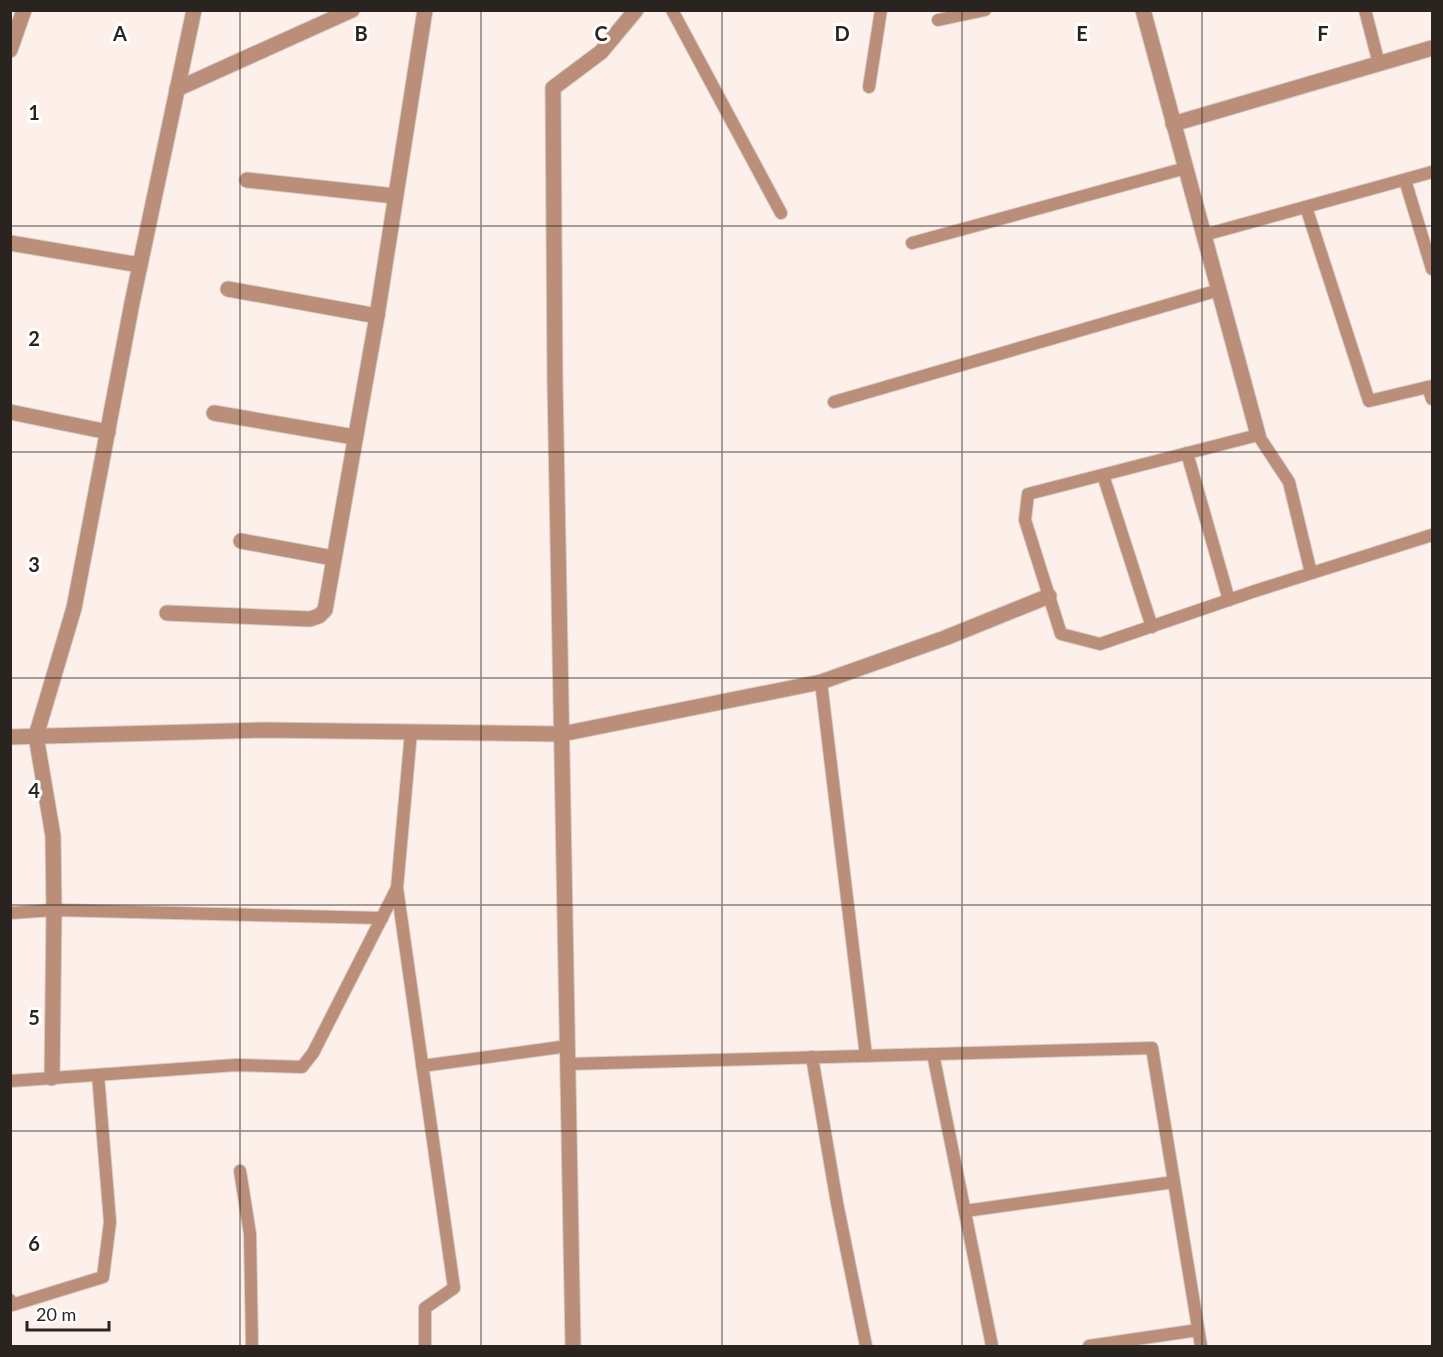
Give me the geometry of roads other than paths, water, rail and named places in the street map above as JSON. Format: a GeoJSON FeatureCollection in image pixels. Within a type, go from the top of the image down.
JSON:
{"type":"FeatureCollection","features":[{"type":"Feature","properties":{"kind":"street"},"geometry":{"type":"LineString","coordinates":[[10,50],[24,10]]}},
{"type":"Feature","properties":{"kind":"street"},"geometry":{"type":"LineString","coordinates":[[52,1078],[53,836],[36,736],[74,608],[140,265],[194,10]]}},
{"type":"Feature","properties":{"kind":"street"},"geometry":{"type":"LineString","coordinates":[[177,89],[352,10]]}},
{"type":"Feature","properties":{"kind":"street"},"geometry":{"type":"LineString","coordinates":[[167,613],[310,619],[325,610],[377,316],[425,10]]}},
{"type":"Feature","properties":{"kind":"street"},"geometry":{"type":"LineString","coordinates":[[573,1347],[555,382],[553,88],[601,52],[636,10]]}},
{"type":"Feature","properties":{"kind":"street"},"geometry":{"type":"LineString","coordinates":[[1143,10],[1258,435]]}},
{"type":"Feature","properties":{"kind":"street"},"geometry":{"type":"LineString","coordinates":[[1173,124],[1432,48]]}},
{"type":"Feature","properties":{"kind":"street"},"geometry":{"type":"LineString","coordinates":[[247,180],[395,196]]}},
{"type":"Feature","properties":{"kind":"street"},"geometry":{"type":"LineString","coordinates":[[10,243],[140,265]]}},
{"type":"Feature","properties":{"kind":"street"},"geometry":{"type":"LineString","coordinates":[[228,289],[377,316]]}},
{"type":"Feature","properties":{"kind":"street"},"geometry":{"type":"LineString","coordinates":[[10,412],[108,432]]}},
{"type":"Feature","properties":{"kind":"street"},"geometry":{"type":"LineString","coordinates":[[214,413],[354,437]]}},
{"type":"Feature","properties":{"kind":"street"},"geometry":{"type":"LineString","coordinates":[[241,541],[333,558]]}},
{"type":"Feature","properties":{"kind":"street"},"geometry":{"type":"LineString","coordinates":[[10,736],[264,730],[562,734],[821,682],[945,638],[1049,596]]}},
{"type":"Feature","properties":{"kind":"lane"},"geometry":{"type":"LineString","coordinates":[[672,10],[781,213]]}},
{"type":"Feature","properties":{"kind":"lane"},"geometry":{"type":"LineString","coordinates":[[869,87],[881,10]]}},
{"type":"Feature","properties":{"kind":"lane"},"geometry":{"type":"LineString","coordinates":[[938,20],[985,10]]}},
{"type":"Feature","properties":{"kind":"lane"},"geometry":{"type":"LineString","coordinates":[[1365,10],[1378,64]]}},
{"type":"Feature","properties":{"kind":"lane"},"geometry":{"type":"LineString","coordinates":[[912,243],[1186,168]]}},
{"type":"Feature","properties":{"kind":"lane"},"geometry":{"type":"LineString","coordinates":[[1204,235],[1432,172]]}},
{"type":"Feature","properties":{"kind":"lane"},"geometry":{"type":"LineString","coordinates":[[1405,180],[1432,269]]}},
{"type":"Feature","properties":{"kind":"lane"},"geometry":{"type":"LineString","coordinates":[[1306,207],[1369,401],[1431,391]]}},
{"type":"Feature","properties":{"kind":"lane"},"geometry":{"type":"LineString","coordinates":[[834,402],[1219,290]]}},
{"type":"Feature","properties":{"kind":"lane"},"geometry":{"type":"LineString","coordinates":[[1311,573],[1288,482],[1258,435],[1028,494],[1025,520],[1061,634],[1100,644],[1432,535]]}},
{"type":"Feature","properties":{"kind":"lane"},"geometry":{"type":"LineString","coordinates":[[1186,453],[1229,600]]}},
{"type":"Feature","properties":{"kind":"lane"},"geometry":{"type":"LineString","coordinates":[[1103,475],[1152,627]]}},
{"type":"Feature","properties":{"kind":"lane"},"geometry":{"type":"LineString","coordinates":[[821,682],[866,1056]]}},
{"type":"Feature","properties":{"kind":"lane"},"geometry":{"type":"LineString","coordinates":[[411,732],[398,888],[453,1288],[425,1308],[425,1347]]}},
{"type":"Feature","properties":{"kind":"lane"},"geometry":{"type":"LineString","coordinates":[[10,1081],[236,1065],[302,1067],[313,1053],[398,888]]}},
{"type":"Feature","properties":{"kind":"lane"},"geometry":{"type":"LineString","coordinates":[[10,913],[54,910],[382,918]]}},
{"type":"Feature","properties":{"kind":"lane"},"geometry":{"type":"LineString","coordinates":[[422,1066],[567,1046]]}},
{"type":"Feature","properties":{"kind":"lane"},"geometry":{"type":"LineString","coordinates":[[568,1064],[1152,1048],[1201,1347]]}},
{"type":"Feature","properties":{"kind":"lane"},"geometry":{"type":"LineString","coordinates":[[933,1054],[992,1347]]}},
{"type":"Feature","properties":{"kind":"lane"},"geometry":{"type":"LineString","coordinates":[[812,1057],[837,1203],[866,1347]]}},
{"type":"Feature","properties":{"kind":"lane"},"geometry":{"type":"LineString","coordinates":[[10,1300],[12,1305],[103,1277],[110,1222],[98,1075]]}},
{"type":"Feature","properties":{"kind":"lane"},"geometry":{"type":"LineString","coordinates":[[240,1171],[250,1234],[252,1347]]}},
{"type":"Feature","properties":{"kind":"lane"},"geometry":{"type":"LineString","coordinates":[[964,1211],[1174,1182]]}},
{"type":"Feature","properties":{"kind":"lane"},"geometry":{"type":"LineString","coordinates":[[1089,1347],[1198,1330]]}}]}
